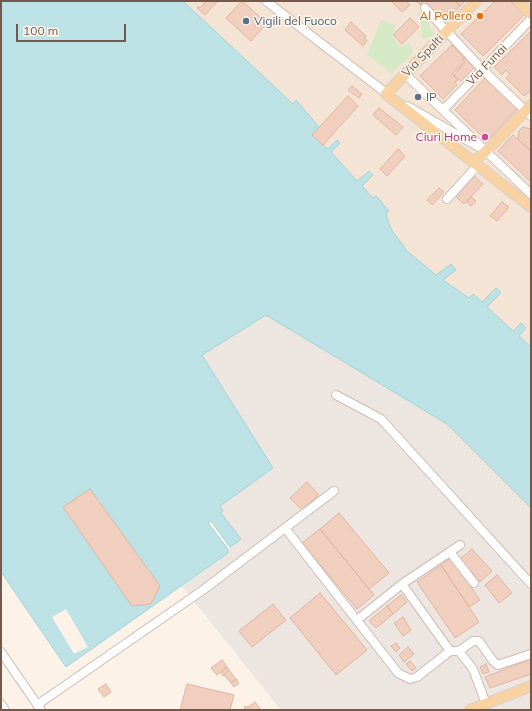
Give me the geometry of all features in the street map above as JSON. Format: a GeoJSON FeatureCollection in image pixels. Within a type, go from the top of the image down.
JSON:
{"type":"FeatureCollection","features":[{"type":"Feature","properties":{"kind":"main road","name":"Via Spalti"},"geometry":{"type":"LineString","coordinates":[[386,94],[476,1]]}},
{"type":"Feature","properties":{"kind":"main road"},"geometry":{"type":"LineString","coordinates":[[518,1],[531,14]]}},
{"type":"Feature","properties":{"kind":"main road"},"geometry":{"type":"LineString","coordinates":[[386,94],[531,207]]}},
{"type":"Feature","properties":{"kind":"main road"},"geometry":{"type":"LineString","coordinates":[[476,164],[486,151],[529,111]]}},
{"type":"Feature","properties":{"kind":"main road"},"geometry":{"type":"LineString","coordinates":[[470,710],[531,686]]}},
{"type":"Feature","properties":{"kind":"street"},"geometry":{"type":"LineString","coordinates":[[266,1],[386,94],[486,151]]}},
{"type":"Feature","properties":{"kind":"street"},"geometry":{"type":"LineString","coordinates":[[425,8],[482,69],[529,111]]}},
{"type":"Feature","properties":{"kind":"street","name":"Via Funai"},"geometry":{"type":"LineString","coordinates":[[443,110],[531,19]]}},
{"type":"Feature","properties":{"kind":"street"},"geometry":{"type":"LineString","coordinates":[[405,74],[531,194]]}},
{"type":"Feature","properties":{"kind":"street"},"geometry":{"type":"LineString","coordinates":[[447,199],[476,164]]}},
{"type":"Feature","properties":{"kind":"street"},"geometry":{"type":"LineString","coordinates":[[336,394],[381,419],[531,584]]}},
{"type":"Feature","properties":{"kind":"street"},"geometry":{"type":"LineString","coordinates":[[1,652],[39,708],[203,590],[334,491]]}},
{"type":"Feature","properties":{"kind":"street"},"geometry":{"type":"LineString","coordinates":[[285,528],[398,673],[404,677],[410,679],[417,677],[450,651],[459,651],[473,642],[479,641],[493,662],[498,665],[531,654]]}},
{"type":"Feature","properties":{"kind":"street"},"geometry":{"type":"LineString","coordinates":[[357,620],[402,584],[460,545]]}},
{"type":"Feature","properties":{"kind":"street"},"geometry":{"type":"LineString","coordinates":[[450,552],[474,583]]}},
{"type":"Feature","properties":{"kind":"street"},"geometry":{"type":"LineString","coordinates":[[402,584],[450,651]]}},
{"type":"Feature","properties":{"kind":"street"},"geometry":{"type":"LineString","coordinates":[[459,651],[473,669],[486,704]]}},
{"type":"Feature","properties":{"kind":"street"},"geometry":{"type":"LineString","coordinates":[[1,704],[5,710]]}},
{"type":"Feature","properties":{"kind":"shaded area"},"geometry":{"type":"Polygon","coordinates":[[[183,1],[531,1],[531,347],[519,336],[525,328],[521,323],[513,332],[487,307],[501,293],[496,288],[482,302],[469,298],[443,280],[451,264],[436,275],[407,251],[391,229],[386,214],[389,212],[376,196],[373,199],[362,186],[373,175],[368,171],[357,181],[331,152],[340,142],[337,140],[328,149],[323,145],[296,101],[293,104],[183,1]]]}},
{"type":"Feature","properties":{"kind":"shaded area"},"geometry":{"type":"Polygon","coordinates":[[[266,315],[447,424],[531,508],[531,710],[281,710],[182,586],[228,553],[230,547],[241,539],[221,513],[220,506],[273,468],[202,354],[266,315]]]}},
{"type":"Feature","properties":{"kind":"green space"},"geometry":{"type":"Polygon","coordinates":[[[420,10],[427,12],[430,28],[434,32],[433,35],[424,39],[422,38],[421,23],[418,17],[420,10]]]}},
{"type":"Feature","properties":{"kind":"green space"},"geometry":{"type":"Polygon","coordinates":[[[381,20],[396,25],[392,36],[401,47],[409,43],[413,50],[411,55],[391,73],[367,55],[381,20]]]}},
{"type":"Feature","properties":{"kind":"water"},"geometry":{"type":"Polygon","coordinates":[[[1,1],[183,1],[293,104],[296,100],[319,127],[323,145],[328,149],[337,140],[340,143],[331,152],[357,181],[369,171],[373,175],[362,186],[373,198],[376,196],[389,211],[386,214],[391,229],[407,251],[436,275],[451,264],[456,270],[443,280],[469,298],[473,294],[482,302],[496,288],[501,293],[487,307],[513,331],[521,323],[526,328],[519,336],[531,347],[531,508],[447,424],[266,315],[202,355],[273,468],[220,506],[223,511],[221,513],[241,539],[230,547],[211,521],[208,523],[228,549],[228,553],[66,667],[1,572],[1,1]]]}},
{"type":"Feature","properties":{"kind":"pier"},"geometry":{"type":"Polygon","coordinates":[[[66,609],[88,647],[74,654],[52,617],[66,609]]]}},
{"type":"Feature","properties":{"kind":"building"},"geometry":{"type":"Polygon","coordinates":[[[206,1],[217,2],[205,15],[197,8],[198,6],[200,8],[206,1]]]}},
{"type":"Feature","properties":{"kind":"building","name":"Vigili del Fuoco"},"geometry":{"type":"Polygon","coordinates":[[[242,1],[267,23],[251,41],[226,18],[242,1]]]}},
{"type":"Feature","properties":{"kind":"building"},"geometry":{"type":"Polygon","coordinates":[[[391,1],[406,1],[410,5],[402,12],[391,1]]]}},
{"type":"Feature","properties":{"kind":"building"},"geometry":{"type":"Polygon","coordinates":[[[416,1],[424,1],[420,5],[416,1]]]}},
{"type":"Feature","properties":{"kind":"building"},"geometry":{"type":"Polygon","coordinates":[[[428,1],[455,1],[460,6],[444,23],[425,4],[428,1]]]}},
{"type":"Feature","properties":{"kind":"building"},"geometry":{"type":"Polygon","coordinates":[[[455,1],[465,1],[460,6],[455,1]]]}},
{"type":"Feature","properties":{"kind":"building"},"geometry":{"type":"Polygon","coordinates":[[[495,1],[510,1],[524,15],[483,56],[461,34],[495,1]]]}},
{"type":"Feature","properties":{"kind":"building"},"geometry":{"type":"Polygon","coordinates":[[[410,18],[419,27],[402,44],[393,35],[410,18]]]}},
{"type":"Feature","properties":{"kind":"building"},"geometry":{"type":"Polygon","coordinates":[[[351,22],[366,36],[364,38],[367,41],[363,46],[345,30],[351,22]]]}},
{"type":"Feature","properties":{"kind":"building"},"geometry":{"type":"Polygon","coordinates":[[[531,31],[531,90],[524,96],[506,78],[510,74],[506,70],[502,75],[494,67],[531,31]]]}},
{"type":"Feature","properties":{"kind":"building"},"geometry":{"type":"Polygon","coordinates":[[[452,45],[464,58],[461,60],[464,63],[452,74],[458,80],[455,82],[457,85],[443,99],[420,76],[452,45]]]}},
{"type":"Feature","properties":{"kind":"building"},"geometry":{"type":"Polygon","coordinates":[[[467,56],[477,65],[461,81],[454,75],[465,62],[463,60],[467,56]]]}},
{"type":"Feature","properties":{"kind":"building"},"geometry":{"type":"Polygon","coordinates":[[[486,77],[518,108],[487,141],[455,110],[486,77]]]}},
{"type":"Feature","properties":{"kind":"building"},"geometry":{"type":"Polygon","coordinates":[[[352,86],[362,94],[359,98],[348,90],[352,86]]]}},
{"type":"Feature","properties":{"kind":"building"},"geometry":{"type":"Polygon","coordinates":[[[348,96],[358,106],[323,145],[312,135],[348,96]]]}},
{"type":"Feature","properties":{"kind":"building"},"geometry":{"type":"Polygon","coordinates":[[[379,108],[403,127],[396,135],[373,115],[379,108]]]}},
{"type":"Feature","properties":{"kind":"building"},"geometry":{"type":"Polygon","coordinates":[[[523,127],[531,129],[531,151],[518,139],[519,131],[523,127]]]}},
{"type":"Feature","properties":{"kind":"building"},"geometry":{"type":"Polygon","coordinates":[[[513,135],[531,151],[531,182],[498,151],[513,135]]]}},
{"type":"Feature","properties":{"kind":"building"},"geometry":{"type":"Polygon","coordinates":[[[398,149],[405,156],[387,176],[380,169],[398,149]]]}},
{"type":"Feature","properties":{"kind":"building"},"geometry":{"type":"Polygon","coordinates":[[[474,176],[483,184],[464,204],[455,196],[474,176]]]}},
{"type":"Feature","properties":{"kind":"building"},"geometry":{"type":"Polygon","coordinates":[[[439,188],[444,192],[432,205],[427,200],[439,188]]]}},
{"type":"Feature","properties":{"kind":"building"},"geometry":{"type":"Polygon","coordinates":[[[471,197],[476,201],[471,206],[467,202],[471,197]]]}},
{"type":"Feature","properties":{"kind":"building"},"geometry":{"type":"Polygon","coordinates":[[[502,202],[509,207],[497,221],[490,216],[502,202]]]}},
{"type":"Feature","properties":{"kind":"building"},"geometry":{"type":"Polygon","coordinates":[[[307,482],[319,495],[302,510],[290,498],[307,482]]]}},
{"type":"Feature","properties":{"kind":"building"},"geometry":{"type":"Polygon","coordinates":[[[90,489],[160,586],[151,604],[132,606],[63,507],[90,489]]]}},
{"type":"Feature","properties":{"kind":"building"},"geometry":{"type":"Polygon","coordinates":[[[339,513],[389,573],[369,589],[320,529],[339,513]]]}},
{"type":"Feature","properties":{"kind":"building"},"geometry":{"type":"Polygon","coordinates":[[[320,529],[374,595],[357,609],[302,543],[320,529]]]}},
{"type":"Feature","properties":{"kind":"building"},"geometry":{"type":"Polygon","coordinates":[[[472,549],[492,571],[480,582],[460,559],[472,549]]]}},
{"type":"Feature","properties":{"kind":"building"},"geometry":{"type":"Polygon","coordinates":[[[451,558],[480,600],[469,607],[441,565],[451,558]]]}},
{"type":"Feature","properties":{"kind":"building"},"geometry":{"type":"Polygon","coordinates":[[[441,565],[479,622],[455,638],[417,582],[441,565]]]}},
{"type":"Feature","properties":{"kind":"building"},"geometry":{"type":"Polygon","coordinates":[[[497,575],[512,593],[499,603],[485,585],[497,575]]]}},
{"type":"Feature","properties":{"kind":"building"},"geometry":{"type":"Polygon","coordinates":[[[320,593],[367,650],[336,675],[290,618],[320,593]]]}},
{"type":"Feature","properties":{"kind":"building"},"geometry":{"type":"Polygon","coordinates":[[[401,595],[407,602],[393,614],[387,606],[401,595]]]}},
{"type":"Feature","properties":{"kind":"building"},"geometry":{"type":"Polygon","coordinates":[[[273,604],[286,620],[252,647],[239,631],[273,604]]]}},
{"type":"Feature","properties":{"kind":"building"},"geometry":{"type":"Polygon","coordinates":[[[387,606],[393,614],[376,628],[369,621],[387,606]]]}},
{"type":"Feature","properties":{"kind":"building"},"geometry":{"type":"Polygon","coordinates":[[[403,617],[411,630],[403,636],[394,623],[403,617]]]}},
{"type":"Feature","properties":{"kind":"building"},"geometry":{"type":"Polygon","coordinates":[[[396,643],[400,648],[396,652],[391,646],[396,643]]]}},
{"type":"Feature","properties":{"kind":"building"},"geometry":{"type":"Polygon","coordinates":[[[408,647],[414,654],[404,662],[399,655],[408,647]]]}},
{"type":"Feature","properties":{"kind":"building"},"geometry":{"type":"Polygon","coordinates":[[[531,659],[531,674],[490,688],[485,677],[531,659]]]}},
{"type":"Feature","properties":{"kind":"building"},"geometry":{"type":"Polygon","coordinates":[[[222,660],[227,667],[217,675],[211,668],[222,660]]]}},
{"type":"Feature","properties":{"kind":"building"},"geometry":{"type":"Polygon","coordinates":[[[410,661],[416,668],[412,671],[406,664],[410,661]]]}},
{"type":"Feature","properties":{"kind":"building"},"geometry":{"type":"Polygon","coordinates":[[[486,664],[489,672],[483,674],[480,667],[486,664]]]}},
{"type":"Feature","properties":{"kind":"building"},"geometry":{"type":"Polygon","coordinates":[[[227,667],[229,670],[223,676],[221,672],[227,667]]]}},
{"type":"Feature","properties":{"kind":"building"},"geometry":{"type":"Polygon","coordinates":[[[229,670],[236,679],[231,683],[224,675],[229,670]]]}},
{"type":"Feature","properties":{"kind":"building"},"geometry":{"type":"Polygon","coordinates":[[[236,679],[239,683],[234,687],[231,683],[236,679]]]}},
{"type":"Feature","properties":{"kind":"building"},"geometry":{"type":"Polygon","coordinates":[[[106,684],[111,692],[104,697],[98,689],[106,684]]]}},
{"type":"Feature","properties":{"kind":"building"},"geometry":{"type":"Polygon","coordinates":[[[187,684],[234,695],[230,710],[180,710],[187,684]]]}},
{"type":"Feature","properties":{"kind":"building"},"geometry":{"type":"Polygon","coordinates":[[[255,702],[261,710],[244,710],[245,706],[248,707],[255,702]]]}},
{"type":"Feature","properties":{"kind":"place","name":"Al Pollero"},"geometry":{"type":"Point","coordinates":[480,16]}},
{"type":"Feature","properties":{"kind":"place","name":"Vigili del Fuoco"},"geometry":{"type":"Point","coordinates":[246,21]}},
{"type":"Feature","properties":{"kind":"place","name":"IP"},"geometry":{"type":"Point","coordinates":[418,97]}},
{"type":"Feature","properties":{"kind":"place","name":"Ciuri Home"},"geometry":{"type":"Point","coordinates":[485,137]}}]}
